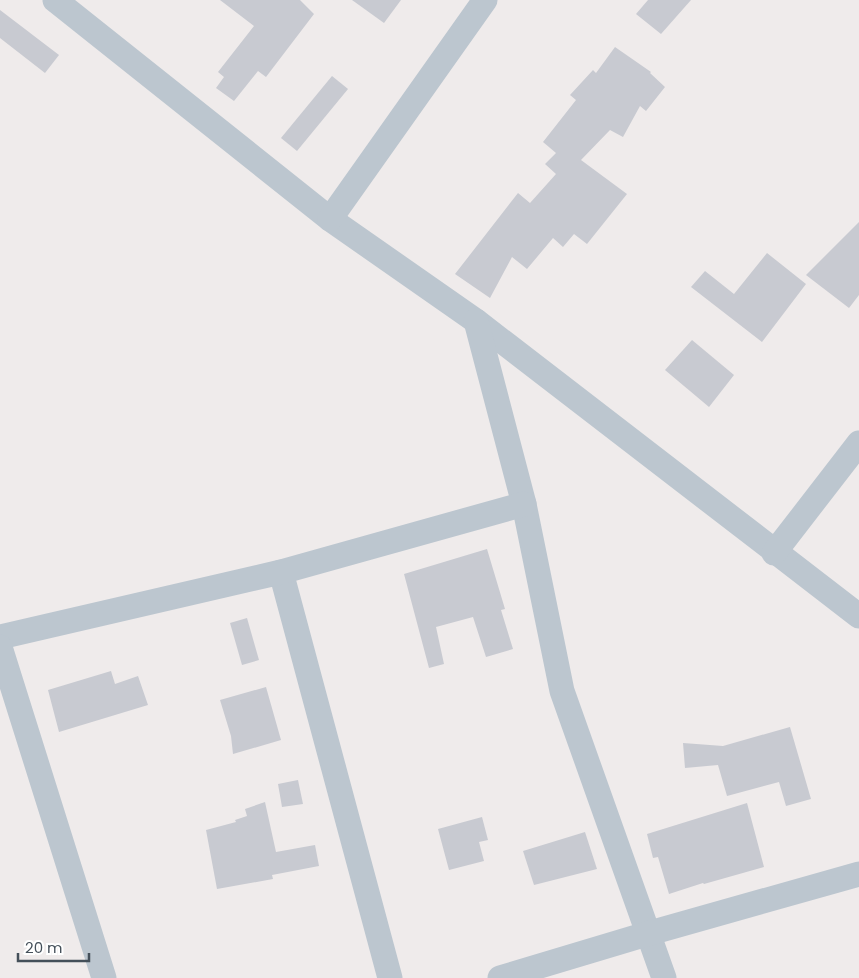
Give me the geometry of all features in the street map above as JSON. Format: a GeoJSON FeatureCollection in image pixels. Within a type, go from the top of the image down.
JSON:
{"type":"FeatureCollection","features":[{"type":"Feature","properties":{"kind":"street"},"geometry":{"type":"LineString","coordinates":[[55,0],[330,219],[476,321],[774,553],[859,616]]}},
{"type":"Feature","properties":{"kind":"street"},"geometry":{"type":"LineString","coordinates":[[330,219],[485,0]]}},
{"type":"Feature","properties":{"kind":"street"},"geometry":{"type":"LineString","coordinates":[[476,321],[524,504],[562,691],[650,932],[664,978]]}},
{"type":"Feature","properties":{"kind":"street"},"geometry":{"type":"LineString","coordinates":[[774,553],[859,443]]}},
{"type":"Feature","properties":{"kind":"street"},"geometry":{"type":"LineString","coordinates":[[0,636],[281,572],[524,504]]}},
{"type":"Feature","properties":{"kind":"street"},"geometry":{"type":"LineString","coordinates":[[281,572],[390,978]]}},
{"type":"Feature","properties":{"kind":"street"},"geometry":{"type":"LineString","coordinates":[[0,647],[104,978]]}},
{"type":"Feature","properties":{"kind":"street"},"geometry":{"type":"LineString","coordinates":[[500,978],[650,932],[859,874]]}},
{"type":"Feature","properties":{"kind":"building"},"geometry":{"type":"Polygon","coordinates":[[[220,0],[300,0],[314,14],[266,77],[258,71],[234,101],[216,88],[224,77],[218,72],[254,26],[220,0]]]}},
{"type":"Feature","properties":{"kind":"building"},"geometry":{"type":"Polygon","coordinates":[[[352,0],[401,0],[384,23],[352,0]]]}},
{"type":"Feature","properties":{"kind":"building"},"geometry":{"type":"Polygon","coordinates":[[[648,0],[691,0],[661,34],[636,14],[648,0]]]}},
{"type":"Feature","properties":{"kind":"building"},"geometry":{"type":"Polygon","coordinates":[[[0,10],[59,55],[45,73],[0,38],[0,10]]]}},
{"type":"Feature","properties":{"kind":"building"},"geometry":{"type":"Polygon","coordinates":[[[615,47],[651,72],[665,87],[646,111],[640,106],[623,137],[610,130],[581,160],[627,194],[587,244],[574,234],[563,247],[553,238],[527,269],[512,257],[490,298],[455,274],[518,193],[530,203],[556,174],[545,164],[556,153],[543,142],[576,100],[570,95],[593,70],[596,73],[615,47]]]}},
{"type":"Feature","properties":{"kind":"building"},"geometry":{"type":"Polygon","coordinates":[[[332,76],[348,89],[297,151],[281,138],[332,76]]]}},
{"type":"Feature","properties":{"kind":"building"},"geometry":{"type":"Polygon","coordinates":[[[859,222],[859,295],[849,308],[806,275],[859,222]]]}},
{"type":"Feature","properties":{"kind":"building"},"geometry":{"type":"Polygon","coordinates":[[[767,253],[806,284],[762,342],[691,287],[705,271],[734,294],[767,253]]]}},
{"type":"Feature","properties":{"kind":"building"},"geometry":{"type":"Polygon","coordinates":[[[692,340],[734,375],[709,407],[665,370],[692,340]]]}},
{"type":"Feature","properties":{"kind":"building"},"geometry":{"type":"Polygon","coordinates":[[[487,549],[505,609],[501,610],[513,649],[486,657],[473,617],[436,627],[444,664],[429,668],[404,574],[487,549]]]}},
{"type":"Feature","properties":{"kind":"building"},"geometry":{"type":"Polygon","coordinates":[[[247,618],[259,660],[242,665],[230,623],[247,618]]]}},
{"type":"Feature","properties":{"kind":"building"},"geometry":{"type":"Polygon","coordinates":[[[111,671],[115,684],[138,676],[148,705],[59,732],[48,690],[111,671]]]}},
{"type":"Feature","properties":{"kind":"building"},"geometry":{"type":"Polygon","coordinates":[[[266,687],[281,740],[233,754],[231,736],[220,700],[266,687]]]}},
{"type":"Feature","properties":{"kind":"building"},"geometry":{"type":"Polygon","coordinates":[[[790,727],[811,799],[786,806],[779,782],[727,796],[718,765],[685,768],[683,743],[723,746],[790,727]]]}},
{"type":"Feature","properties":{"kind":"building"},"geometry":{"type":"Polygon","coordinates":[[[298,780],[303,804],[282,807],[278,784],[298,780]]]}},
{"type":"Feature","properties":{"kind":"building"},"geometry":{"type":"Polygon","coordinates":[[[265,802],[276,852],[315,845],[319,866],[272,875],[273,879],[217,889],[206,830],[236,822],[235,820],[247,816],[245,809],[265,802]]]}},
{"type":"Feature","properties":{"kind":"building"},"geometry":{"type":"Polygon","coordinates":[[[747,803],[764,867],[669,894],[658,857],[653,858],[647,834],[747,803]]]}},
{"type":"Feature","properties":{"kind":"building"},"geometry":{"type":"Polygon","coordinates":[[[482,817],[488,840],[479,842],[484,861],[449,870],[438,829],[482,817]]]}},
{"type":"Feature","properties":{"kind":"building"},"geometry":{"type":"Polygon","coordinates":[[[585,832],[597,869],[534,885],[523,851],[585,832]]]}}]}
